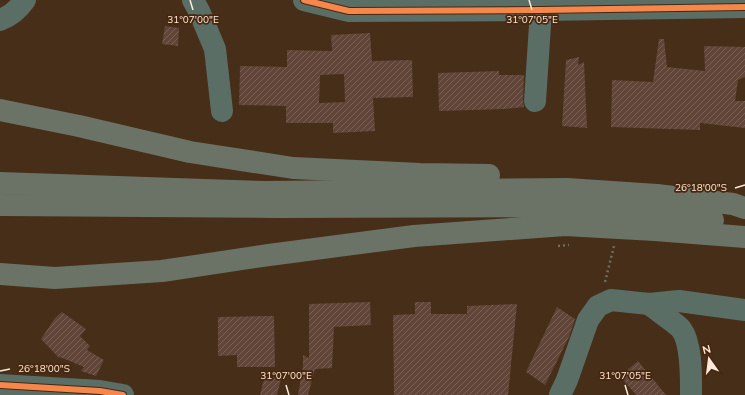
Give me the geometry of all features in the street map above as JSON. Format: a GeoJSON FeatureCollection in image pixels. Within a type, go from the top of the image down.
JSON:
{"type":"FeatureCollection","features":[{"type":"Feature","properties":{"kind":"highway"},"geometry":{"type":"LineString","coordinates":[[0,110],[79,126],[190,152],[293,168],[420,174],[577,177],[669,185],[739,206]]}},
{"type":"Feature","properties":{"kind":"highway"},"geometry":{"type":"LineString","coordinates":[[0,183],[264,192],[567,189],[657,195],[739,206]]}},
{"type":"Feature","properties":{"kind":"highway"},"geometry":{"type":"LineString","coordinates":[[0,205],[269,207],[588,206],[684,216],[733,223],[745,228]]}},
{"type":"Feature","properties":{"kind":"highway"},"geometry":{"type":"LineString","coordinates":[[0,274],[54,278],[162,271],[414,236],[565,225],[745,237]]}},
{"type":"Feature","properties":{"kind":"street"},"geometry":{"type":"LineString","coordinates":[[0,20],[10,16],[25,0]]}},
{"type":"Feature","properties":{"kind":"street"},"geometry":{"type":"LineString","coordinates":[[193,0],[215,49],[222,111]]}},
{"type":"Feature","properties":{"kind":"street"},"geometry":{"type":"LineString","coordinates":[[304,0],[349,11],[745,7]]}},
{"type":"Feature","properties":{"kind":"street"},"geometry":{"type":"LineString","coordinates":[[535,101],[541,10]]}},
{"type":"Feature","properties":{"kind":"street"},"geometry":{"type":"LineString","coordinates":[[560,395],[567,380],[588,320],[598,306],[611,300],[649,304],[679,301],[745,310]]}},
{"type":"Feature","properties":{"kind":"street"},"geometry":{"type":"LineString","coordinates":[[649,304],[681,328],[687,344],[691,372],[691,395]]}},
{"type":"Feature","properties":{"kind":"street"},"geometry":{"type":"LineString","coordinates":[[0,385],[100,391],[123,395]]}},
{"type":"Feature","properties":{"kind":"path"},"geometry":{"type":"LineString","coordinates":[[598,306],[615,244],[610,243]]}},
{"type":"Feature","properties":{"kind":"path"},"geometry":{"type":"LineString","coordinates":[[556,246],[571,245]]}},
{"type":"Feature","properties":{"kind":"building"},"geometry":{"type":"Polygon","coordinates":[[[165,26],[179,28],[178,46],[162,44],[165,26]]]}},
{"type":"Feature","properties":{"kind":"building"},"geometry":{"type":"Polygon","coordinates":[[[370,33],[372,61],[412,60],[413,97],[373,98],[375,131],[333,133],[333,123],[286,123],[286,106],[239,105],[240,66],[287,67],[287,50],[332,51],[331,35],[370,33]],[[344,74],[320,75],[319,103],[345,102],[344,74]]]}},
{"type":"Feature","properties":{"kind":"building"},"geometry":{"type":"Polygon","coordinates":[[[659,39],[664,39],[667,67],[705,71],[704,46],[745,47],[745,77],[738,80],[735,101],[745,101],[745,128],[700,123],[700,130],[611,127],[612,80],[653,82],[659,39]]]}},
{"type":"Feature","properties":{"kind":"building"},"geometry":{"type":"Polygon","coordinates":[[[579,57],[578,65],[584,62],[587,128],[562,126],[566,60],[579,57]]]}},
{"type":"Feature","properties":{"kind":"building"},"geometry":{"type":"Polygon","coordinates":[[[499,71],[499,75],[524,75],[524,107],[439,111],[438,73],[499,71]]]}},
{"type":"Feature","properties":{"kind":"building"},"geometry":{"type":"Polygon","coordinates":[[[370,302],[371,325],[334,327],[332,368],[315,369],[308,395],[298,395],[303,366],[303,355],[309,358],[309,304],[370,302]]]}},
{"type":"Feature","properties":{"kind":"building"},"geometry":{"type":"Polygon","coordinates":[[[415,302],[431,302],[431,314],[467,314],[467,306],[517,304],[508,395],[394,395],[393,315],[415,314],[415,302]]]}},
{"type":"Feature","properties":{"kind":"building"},"geometry":{"type":"Polygon","coordinates":[[[557,307],[575,319],[569,337],[545,385],[526,372],[557,307]]]}},
{"type":"Feature","properties":{"kind":"building"},"geometry":{"type":"Polygon","coordinates":[[[62,312],[86,329],[80,336],[90,346],[87,350],[104,360],[96,376],[81,371],[84,367],[60,357],[59,358],[41,339],[55,318],[62,312]]]}},
{"type":"Feature","properties":{"kind":"building"},"geometry":{"type":"Polygon","coordinates":[[[274,316],[275,367],[237,367],[237,355],[218,356],[218,317],[274,316]]]}},
{"type":"Feature","properties":{"kind":"building"},"geometry":{"type":"Polygon","coordinates":[[[638,361],[666,395],[636,395],[620,376],[638,361]]]}},
{"type":"Feature","properties":{"kind":"building"},"geometry":{"type":"Polygon","coordinates":[[[265,375],[281,379],[277,395],[260,395],[265,375]]]}},
{"type":"Feature","properties":{"kind":"cycle path"},"geometry":{"type":"LineString","coordinates":[[304,0],[349,11],[745,7]]}},
{"type":"Feature","properties":{"kind":"cycle path"},"geometry":{"type":"LineString","coordinates":[[0,385],[100,391],[123,395]]}}]}
